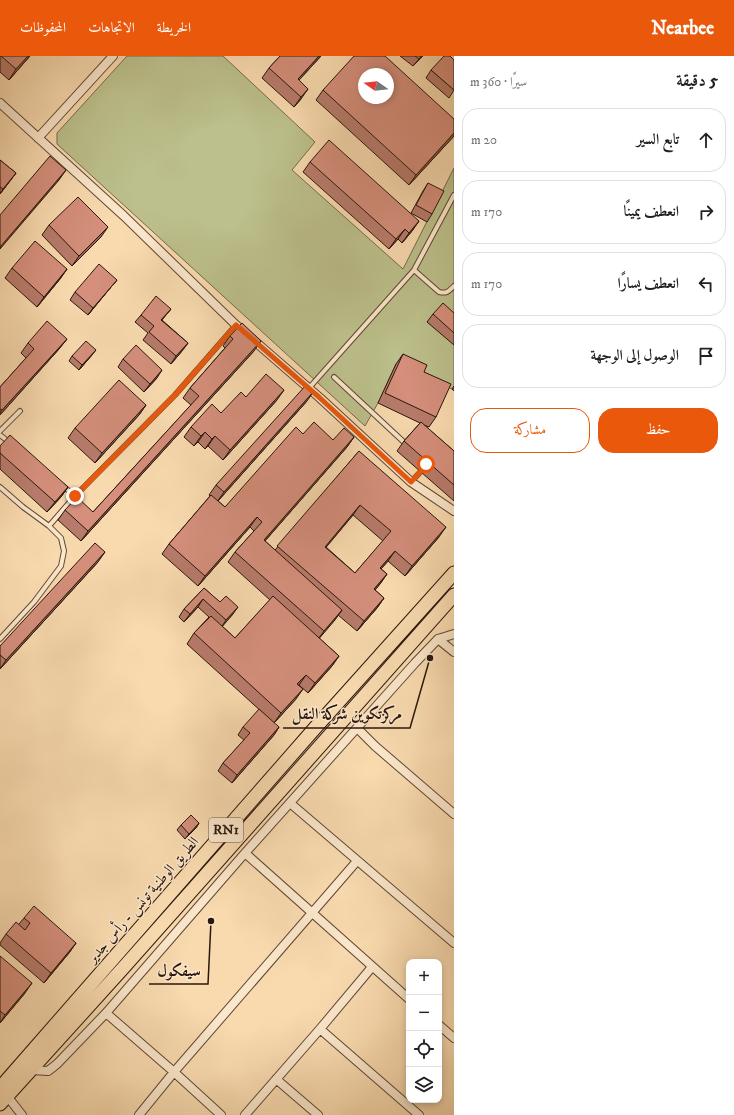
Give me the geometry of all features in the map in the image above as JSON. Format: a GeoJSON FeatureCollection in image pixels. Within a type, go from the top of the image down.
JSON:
{"type":"FeatureCollection","features":[{"type":"Feature","properties":{"kind":"main road","name":"الطريق الوطنية تونس - رأس جدير"},"geometry":{"type":"LineString","coordinates":[[2,1096],[310,734],[454,573]]}},
{"type":"Feature","properties":{"kind":"main road","name":"الطريق الوطنية تونس - رأس جدير"},"geometry":{"type":"LineString","coordinates":[[2,1096],[31,1070],[130,961],[454,595]]}},
{"type":"Feature","properties":{"kind":"street"},"geometry":{"type":"LineString","coordinates":[[38,138],[113,56]]}},
{"type":"Feature","properties":{"kind":"street"},"geometry":{"type":"LineString","coordinates":[[0,104],[124,216],[236,325],[309,388],[411,482],[454,511]]}},
{"type":"Feature","properties":{"kind":"street"},"geometry":{"type":"LineString","coordinates":[[31,1070],[48,1071],[57,1064],[106,1013],[290,802],[438,639],[454,634]]}},
{"type":"Feature","properties":{"kind":"street"},"geometry":{"type":"LineString","coordinates":[[438,639],[454,652]]}},
{"type":"Feature","properties":{"kind":"street"},"geometry":{"type":"LineString","coordinates":[[357,728],[375,746],[454,814]]}},
{"type":"Feature","properties":{"kind":"street"},"geometry":{"type":"LineString","coordinates":[[290,802],[454,943]]}},
{"type":"Feature","properties":{"kind":"street"},"geometry":{"type":"LineString","coordinates":[[245,853],[406,996]]}},
{"type":"Feature","properties":{"kind":"street"},"geometry":{"type":"LineString","coordinates":[[139,1115],[174,1072],[357,861]]}},
{"type":"Feature","properties":{"kind":"street"},"geometry":{"type":"LineString","coordinates":[[245,1115],[372,967]]}},
{"type":"Feature","properties":{"kind":"street"},"geometry":{"type":"LineString","coordinates":[[106,1013],[221,1115]]}},
{"type":"Feature","properties":{"kind":"street"},"geometry":{"type":"LineString","coordinates":[[442,1028],[454,1038]]}},
{"type":"Feature","properties":{"kind":"street"},"geometry":{"type":"LineString","coordinates":[[320,1029],[418,1115]]}},
{"type":"Feature","properties":{"kind":"street"},"geometry":{"type":"LineString","coordinates":[[276,1079],[318,1115]]}},
{"type":"Feature","properties":{"kind":"street"},"geometry":{"type":"LineString","coordinates":[[2,1096],[22,1115]]}},
{"type":"Feature","properties":{"kind":"lane"},"geometry":{"type":"LineString","coordinates":[[309,388],[414,270],[454,195]]}},
{"type":"Feature","properties":{"kind":"lane"},"geometry":{"type":"LineString","coordinates":[[414,270],[440,292],[445,293],[450,291],[454,286]]}},
{"type":"Feature","properties":{"kind":"lane"},"geometry":{"type":"LineString","coordinates":[[49,526],[75,496],[175,395],[236,325]]}},
{"type":"Feature","properties":{"kind":"lane"},"geometry":{"type":"LineString","coordinates":[[334,377],[412,450]]}},
{"type":"Feature","properties":{"kind":"lane"},"geometry":{"type":"LineString","coordinates":[[0,431],[20,411]]}},
{"type":"Feature","properties":{"kind":"lane"},"geometry":{"type":"LineString","coordinates":[[0,435],[12,444]]}},
{"type":"Feature","properties":{"kind":"lane"},"geometry":{"type":"LineString","coordinates":[[411,482],[426,464]]}},
{"type":"Feature","properties":{"kind":"lane"},"geometry":{"type":"LineString","coordinates":[[58,482],[75,496]]}},
{"type":"Feature","properties":{"kind":"lane"},"geometry":{"type":"LineString","coordinates":[[0,487],[23,508],[49,526],[61,538],[64,551],[61,566],[34,602],[0,639]]}},
{"type":"Feature","properties":{"kind":"green space"},"geometry":{"type":"Polygon","coordinates":[[[127,56],[223,56],[315,142],[292,170],[403,269],[454,168],[454,387],[452,389],[396,364],[378,403],[365,426],[57,144],[57,133],[127,56]]]}},
{"type":"Feature","properties":{"kind":"building"},"geometry":{"type":"Polygon","coordinates":[[[1,56],[28,56],[16,69],[1,56]]]}},
{"type":"Feature","properties":{"kind":"building"},"geometry":{"type":"Polygon","coordinates":[[[280,56],[319,56],[298,79],[308,89],[301,97],[269,68],[280,56]]]}},
{"type":"Feature","properties":{"kind":"building"},"geometry":{"type":"Polygon","coordinates":[[[354,56],[385,56],[454,119],[454,133],[416,175],[323,90],[354,56]]]}},
{"type":"Feature","properties":{"kind":"building"},"geometry":{"type":"Polygon","coordinates":[[[444,56],[450,56],[454,60],[454,90],[431,70],[444,56]]]}},
{"type":"Feature","properties":{"kind":"building"},"geometry":{"type":"Polygon","coordinates":[[[329,140],[419,221],[409,233],[405,229],[396,239],[310,162],[329,140]]]}},
{"type":"Feature","properties":{"kind":"building"},"geometry":{"type":"Polygon","coordinates":[[[50,156],[66,170],[0,246],[0,215],[50,156]]]}},
{"type":"Feature","properties":{"kind":"building"},"geometry":{"type":"Polygon","coordinates":[[[0,160],[16,173],[3,189],[0,187],[0,160]]]}},
{"type":"Feature","properties":{"kind":"building"},"geometry":{"type":"Polygon","coordinates":[[[428,183],[444,191],[432,214],[416,205],[428,183]]]}},
{"type":"Feature","properties":{"kind":"building"},"geometry":{"type":"Polygon","coordinates":[[[78,197],[108,227],[79,256],[49,225],[78,197]]]}},
{"type":"Feature","properties":{"kind":"building"},"geometry":{"type":"Polygon","coordinates":[[[35,241],[67,269],[44,297],[12,268],[35,241]]]}},
{"type":"Feature","properties":{"kind":"building"},"geometry":{"type":"Polygon","coordinates":[[[99,264],[117,280],[93,308],[75,292],[99,264]]]}},
{"type":"Feature","properties":{"kind":"building"},"geometry":{"type":"Polygon","coordinates":[[[156,296],[171,309],[161,320],[188,343],[176,356],[149,332],[154,326],[141,315],[156,296]]]}},
{"type":"Feature","properties":{"kind":"building"},"geometry":{"type":"Polygon","coordinates":[[[443,303],[454,313],[454,333],[433,314],[443,303]]]}},
{"type":"Feature","properties":{"kind":"building"},"geometry":{"type":"Polygon","coordinates":[[[47,321],[67,339],[2,410],[0,409],[0,387],[34,349],[28,343],[47,321]]]}},
{"type":"Feature","properties":{"kind":"building"},"geometry":{"type":"Polygon","coordinates":[[[242,323],[261,341],[88,531],[65,510],[77,497],[93,512],[199,396],[190,388],[233,339],[230,336],[242,323]]]}},
{"type":"Feature","properties":{"kind":"building"},"geometry":{"type":"Polygon","coordinates":[[[86,341],[96,350],[82,365],[72,356],[86,341]]]}},
{"type":"Feature","properties":{"kind":"building"},"geometry":{"type":"Polygon","coordinates":[[[136,345],[162,370],[150,384],[123,359],[136,345]]]}},
{"type":"Feature","properties":{"kind":"building"},"geometry":{"type":"Polygon","coordinates":[[[403,354],[427,365],[424,372],[451,384],[436,417],[385,393],[403,354]]]}},
{"type":"Feature","properties":{"kind":"building"},"geometry":{"type":"Polygon","coordinates":[[[266,374],[284,390],[230,450],[215,436],[212,439],[205,432],[201,436],[191,427],[212,404],[221,413],[241,392],[246,397],[266,374]]]}},
{"type":"Feature","properties":{"kind":"building"},"geometry":{"type":"Polygon","coordinates":[[[119,380],[146,405],[102,453],[75,428],[119,380]]]}},
{"type":"Feature","properties":{"kind":"building"},"geometry":{"type":"Polygon","coordinates":[[[307,384],[314,391],[224,492],[216,485],[307,384]]]}},
{"type":"Feature","properties":{"kind":"building"},"geometry":{"type":"Polygon","coordinates":[[[314,422],[333,440],[344,428],[354,437],[264,540],[342,610],[324,631],[235,552],[262,522],[257,517],[205,576],[169,544],[211,495],[225,507],[296,427],[303,434],[314,422]]]}},
{"type":"Feature","properties":{"kind":"building"},"geometry":{"type":"Polygon","coordinates":[[[421,422],[454,451],[454,485],[404,441],[421,422]]]}},
{"type":"Feature","properties":{"kind":"building"},"geometry":{"type":"Polygon","coordinates":[[[10,435],[68,487],[55,502],[0,453],[0,446],[10,435]]]}},
{"type":"Feature","properties":{"kind":"building"},"geometry":{"type":"Polygon","coordinates":[[[359,451],[446,527],[412,566],[395,551],[380,568],[387,574],[374,589],[384,598],[364,621],[277,546],[359,451]],[[360,505],[325,547],[355,573],[391,531],[360,505]]]}},
{"type":"Feature","properties":{"kind":"building"},"geometry":{"type":"Polygon","coordinates":[[[95,543],[105,552],[6,660],[0,655],[0,646],[95,543]]]}},
{"type":"Feature","properties":{"kind":"building"},"geometry":{"type":"Polygon","coordinates":[[[204,588],[220,602],[226,596],[238,607],[226,620],[203,599],[190,614],[184,609],[204,588]]]}},
{"type":"Feature","properties":{"kind":"building"},"geometry":{"type":"Polygon","coordinates":[[[273,596],[339,656],[315,683],[306,675],[297,684],[303,689],[281,713],[194,633],[211,616],[235,638],[273,596]]]}},
{"type":"Feature","properties":{"kind":"building"},"geometry":{"type":"Polygon","coordinates":[[[259,709],[279,727],[237,775],[223,763],[250,733],[243,727],[259,709]]]}},
{"type":"Feature","properties":{"kind":"building"},"geometry":{"type":"Polygon","coordinates":[[[191,815],[199,823],[189,834],[181,825],[191,815]]]}},
{"type":"Feature","properties":{"kind":"building"},"geometry":{"type":"Polygon","coordinates":[[[34,906],[76,943],[51,973],[6,934],[16,922],[25,930],[30,923],[24,918],[34,906]]]}},
{"type":"Feature","properties":{"kind":"building"},"geometry":{"type":"Polygon","coordinates":[[[0,956],[32,983],[5,1015],[0,1011],[0,956]]]}},
{"type":"Feature","properties":{"kind":"place","name":"مركزتكوين شركة النقل"},"geometry":{"type":"Point","coordinates":[430,658]}},
{"type":"Feature","properties":{"kind":"place","name":"سيفكول"},"geometry":{"type":"Point","coordinates":[211,921]}},
{"type":"Feature","properties":{"kind":"route"},"geometry":{"type":"LineString","coordinates":[[75,496],[175,395],[236,325],[320,398],[411,482],[426,464]]}}]}
